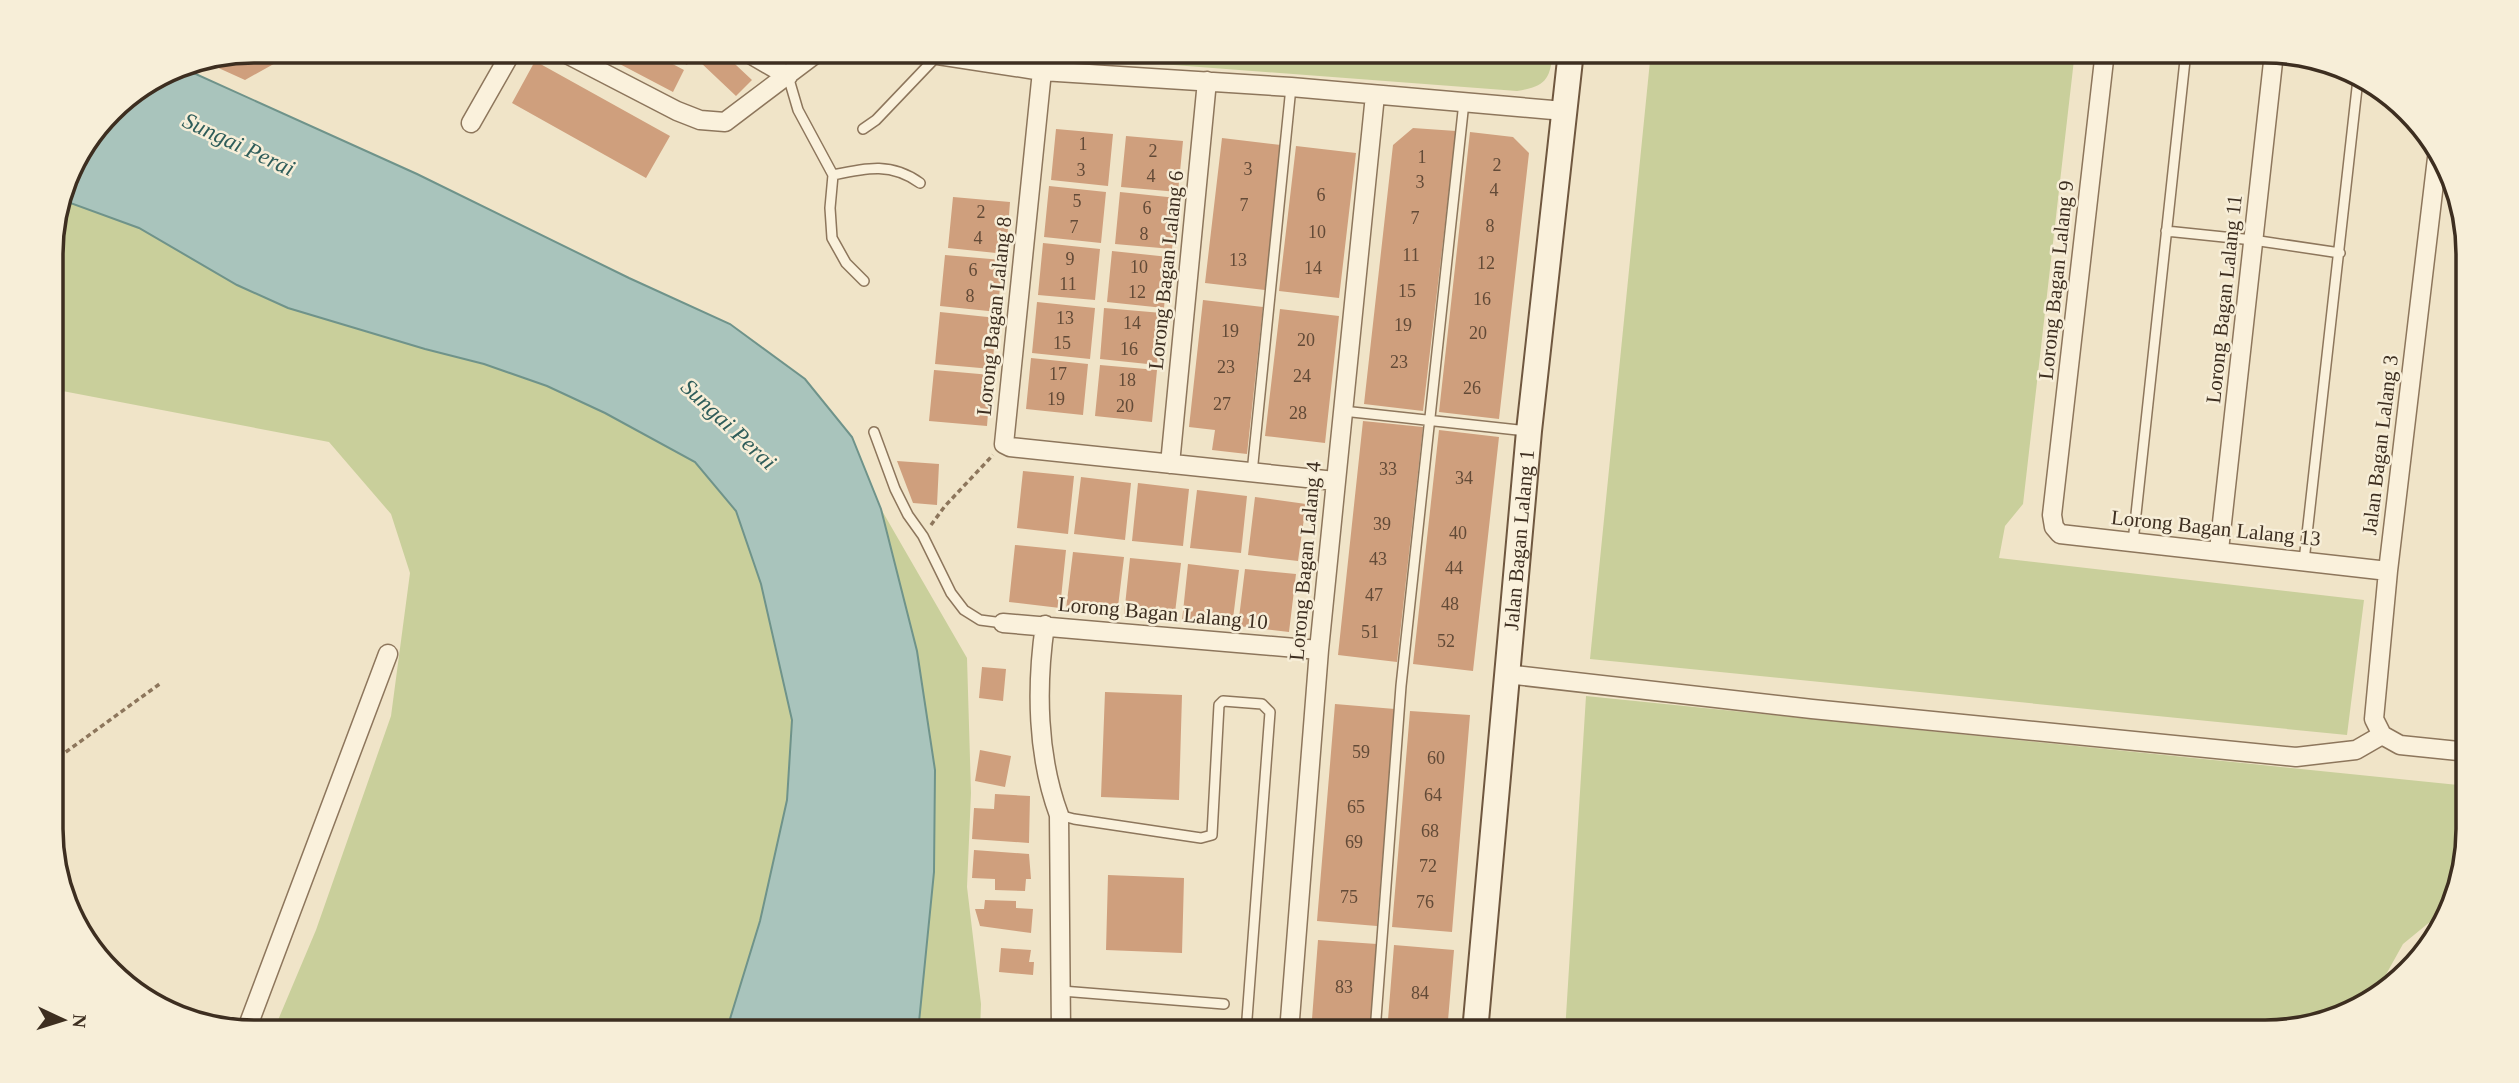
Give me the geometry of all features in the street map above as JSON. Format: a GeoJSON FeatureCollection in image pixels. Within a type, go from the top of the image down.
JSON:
{"type":"FeatureCollection","features":[{"type":"Feature","properties":{"kind":"main road","name":"Jalan Bagan Lalang 1"},"geometry":{"type":"LineString","coordinates":[[1476,1020],[1529,431],[1570,63]]}},
{"type":"Feature","properties":{"kind":"street"},"geometry":{"type":"LineString","coordinates":[[471,123],[505,63]]}},
{"type":"Feature","properties":{"kind":"street"},"geometry":{"type":"LineString","coordinates":[[585,63],[700,120],[725,122],[804,63]]}},
{"type":"Feature","properties":{"kind":"street"},"geometry":{"type":"LineString","coordinates":[[766,63],[788,76]]}},
{"type":"Feature","properties":{"kind":"street"},"geometry":{"type":"LineString","coordinates":[[994,63],[1042,71],[1291,87],[1564,111]]}},
{"type":"Feature","properties":{"kind":"street","name":"Lorong Bagan Lalang 9"},"geometry":{"type":"LineString","coordinates":[[2052,515],[2104,63]]}},
{"type":"Feature","properties":{"kind":"street","name":"Lorong Bagan Lalang 11"},"geometry":{"type":"LineString","coordinates":[[2219,550],[2273,63]]}},
{"type":"Feature","properties":{"kind":"street","name":"Lorong Bagan Lalang 8"},"geometry":{"type":"LineString","coordinates":[[1042,71],[1004,443],[1010,447],[1335,481]]}},
{"type":"Feature","properties":{"kind":"street","name":"Lorong Bagan Lalang 6"},"geometry":{"type":"LineString","coordinates":[[1170,464],[1207,81]]}},
{"type":"Feature","properties":{"kind":"street","name":"Lorong Bagan Lalang 4"},"geometry":{"type":"LineString","coordinates":[[1290,1020],[1319,649],[1375,95]]}},
{"type":"Feature","properties":{"kind":"street","name":"Jalan Bagan Lalang 3"},"geometry":{"type":"LineString","coordinates":[[2382,735],[2374,719],[2388,571],[2436,170]]}},
{"type":"Feature","properties":{"kind":"street","name":"Lorong Bagan Lalang 13"},"geometry":{"type":"LineString","coordinates":[[2052,515],[2054,527],[2060,534],[2388,571]]}},
{"type":"Feature","properties":{"kind":"street","name":"Lorong Bagan Lalang 10"},"geometry":{"type":"LineString","coordinates":[[1003,623],[1319,649]]}},
{"type":"Feature","properties":{"kind":"street"},"geometry":{"type":"LineString","coordinates":[[1045,625],[1040,658],[1042,735],[1050,790],[1059,815],[1062,1020]]}},
{"type":"Feature","properties":{"kind":"street"},"geometry":{"type":"LineString","coordinates":[[250,1020],[388,654]]}},
{"type":"Feature","properties":{"kind":"street"},"geometry":{"type":"LineString","coordinates":[[1506,674],[1812,709],[2296,757],[2356,750],[2382,735],[2400,745],[2456,751]]}},
{"type":"Feature","properties":{"kind":"lane"},"geometry":{"type":"LineString","coordinates":[[863,129],[876,120],[925,63]]}},
{"type":"Feature","properties":{"kind":"lane"},"geometry":{"type":"LineString","coordinates":[[2133,542],[2185,63]]}},
{"type":"Feature","properties":{"kind":"lane"},"geometry":{"type":"LineString","coordinates":[[788,76],[798,110],[833,175],[830,208],[832,238],[846,263],[864,281]]}},
{"type":"Feature","properties":{"kind":"lane"},"geometry":{"type":"LineString","coordinates":[[1252,473],[1291,87]]}},
{"type":"Feature","properties":{"kind":"lane"},"geometry":{"type":"LineString","coordinates":[[2304,561],[2357,88]]}},
{"type":"Feature","properties":{"kind":"lane"},"geometry":{"type":"LineString","coordinates":[[1376,1020],[1401,686],[1464,103]]}},
{"type":"Feature","properties":{"kind":"lane"},"geometry":{"type":"LineString","coordinates":[[833,175],[869,168],[889,169],[907,174],[920,183]]}},
{"type":"Feature","properties":{"kind":"lane"},"geometry":{"type":"LineString","coordinates":[[2166,231],[2340,253]]}},
{"type":"Feature","properties":{"kind":"lane"},"geometry":{"type":"LineString","coordinates":[[1343,411],[1529,431]]}},
{"type":"Feature","properties":{"kind":"lane"},"geometry":{"type":"LineString","coordinates":[[874,432],[895,489],[923,536],[951,593],[964,610],[980,620],[1003,623]]}},
{"type":"Feature","properties":{"kind":"lane"},"geometry":{"type":"LineString","coordinates":[[1059,815],[1201,838],[1212,835],[1219,705],[1223,701],[1262,704],[1270,712],[1247,1020]]}},
{"type":"Feature","properties":{"kind":"lane"},"geometry":{"type":"LineString","coordinates":[[1062,991],[1224,1004]]}},
{"type":"Feature","properties":{"kind":"path"},"geometry":{"type":"LineString","coordinates":[[923,536],[945,506],[1004,443]]}},
{"type":"Feature","properties":{"kind":"path"},"geometry":{"type":"LineString","coordinates":[[63,753],[161,683]]}},
{"type":"Feature","properties":{"kind":"green space"},"geometry":{"type":"Polygon","coordinates":[[[1148,63],[1551,63],[1548,75],[1541,84],[1517,91],[1148,63]]]}},
{"type":"Feature","properties":{"kind":"green space"},"geometry":{"type":"Polygon","coordinates":[[[1650,63],[2074,63],[2023,504],[2005,526],[1999,558],[2364,600],[2347,735],[1590,659],[1650,63]]]}},
{"type":"Feature","properties":{"kind":"green space"},"geometry":{"type":"Polygon","coordinates":[[[71,203],[139,228],[237,285],[288,308],[484,364],[547,386],[605,413],[695,461],[737,511],[761,584],[792,720],[787,800],[760,921],[730,1020],[278,1020],[316,930],[391,716],[410,573],[391,514],[329,442],[63,391],[63,242],[71,203]]]}},
{"type":"Feature","properties":{"kind":"green space"},"geometry":{"type":"Polygon","coordinates":[[[881,509],[967,658],[971,793],[967,887],[981,1004],[980,1020],[919,1020],[934,872],[935,770],[917,651],[881,509]]]}},
{"type":"Feature","properties":{"kind":"green space"},"geometry":{"type":"Polygon","coordinates":[[[1586,696],[2456,785],[2456,829],[2452,866],[2441,902],[2432,920],[2403,944],[2381,980],[2338,1005],[2314,1013],[2277,1020],[1566,1020],[1586,696]]]}},
{"type":"Feature","properties":{"kind":"water","name":"Sungai Perai"},"geometry":{"type":"Polygon","coordinates":[[[193,73],[417,174],[629,278],[730,324],[805,379],[852,437],[881,509],[917,651],[935,770],[934,872],[919,1020],[730,1020],[760,921],[787,800],[792,720],[761,584],[736,511],[695,462],[605,413],[547,386],[484,364],[288,308],[237,285],[139,228],[71,203],[78,181],[110,128],[128,110],[148,95],[193,73]]]}},
{"type":"Feature","properties":{"kind":"building"},"geometry":{"type":"Polygon","coordinates":[[[242,63],[275,63],[245,80],[217,67],[242,63]]]}},
{"type":"Feature","properties":{"kind":"building"},"geometry":{"type":"Polygon","coordinates":[[[534,63],[539,63],[670,136],[646,178],[512,103],[534,63]]]}},
{"type":"Feature","properties":{"kind":"building"},"geometry":{"type":"Polygon","coordinates":[[[618,63],[671,63],[684,70],[673,92],[618,63]]]}},
{"type":"Feature","properties":{"kind":"building"},"geometry":{"type":"Polygon","coordinates":[[[701,63],[734,63],[752,80],[736,96],[701,63]]]}},
{"type":"Feature","properties":{"kind":"building"},"geometry":{"type":"Polygon","coordinates":[[[1413,128],[1456,131],[1423,411],[1364,404],[1393,145],[1413,128]]]}},
{"type":"Feature","properties":{"kind":"building"},"geometry":{"type":"Polygon","coordinates":[[[1056,129],[1113,134],[1108,186],[1051,180],[1056,129]]]}},
{"type":"Feature","properties":{"kind":"building"},"geometry":{"type":"Polygon","coordinates":[[[1470,132],[1513,137],[1529,153],[1499,419],[1439,412],[1470,132]]]}},
{"type":"Feature","properties":{"kind":"building"},"geometry":{"type":"Polygon","coordinates":[[[1126,136],[1183,141],[1178,192],[1121,187],[1126,136]]]}},
{"type":"Feature","properties":{"kind":"building"},"geometry":{"type":"Polygon","coordinates":[[[1222,138],[1281,145],[1265,290],[1205,283],[1222,138]]]}},
{"type":"Feature","properties":{"kind":"building"},"geometry":{"type":"Polygon","coordinates":[[[1296,146],[1356,153],[1339,298],[1279,291],[1296,146]]]}},
{"type":"Feature","properties":{"kind":"building"},"geometry":{"type":"Polygon","coordinates":[[[1049,186],[1106,192],[1101,243],[1044,237],[1049,186]]]}},
{"type":"Feature","properties":{"kind":"building"},"geometry":{"type":"Polygon","coordinates":[[[1120,192],[1177,198],[1172,249],[1115,244],[1120,192]]]}},
{"type":"Feature","properties":{"kind":"building"},"geometry":{"type":"Polygon","coordinates":[[[953,197],[1010,202],[1006,254],[948,248],[953,197]]]}},
{"type":"Feature","properties":{"kind":"building"},"geometry":{"type":"Polygon","coordinates":[[[1043,243],[1100,249],[1095,300],[1038,295],[1043,243]]]}},
{"type":"Feature","properties":{"kind":"building"},"geometry":{"type":"Polygon","coordinates":[[[1112,251],[1169,257],[1164,308],[1107,302],[1112,251]]]}},
{"type":"Feature","properties":{"kind":"building"},"geometry":{"type":"Polygon","coordinates":[[[945,255],[1002,260],[998,312],[940,306],[945,255]]]}},
{"type":"Feature","properties":{"kind":"building"},"geometry":{"type":"Polygon","coordinates":[[[1203,300],[1263,307],[1247,454],[1212,450],[1215,430],[1189,427],[1203,300]]]}},
{"type":"Feature","properties":{"kind":"building"},"geometry":{"type":"Polygon","coordinates":[[[1037,302],[1095,308],[1090,359],[1032,353],[1037,302]]]}},
{"type":"Feature","properties":{"kind":"building"},"geometry":{"type":"Polygon","coordinates":[[[1104,308],[1162,313],[1157,365],[1100,359],[1104,308]]]}},
{"type":"Feature","properties":{"kind":"building"},"geometry":{"type":"Polygon","coordinates":[[[1280,309],[1339,316],[1325,443],[1265,436],[1280,309]]]}},
{"type":"Feature","properties":{"kind":"building"},"geometry":{"type":"Polygon","coordinates":[[[940,312],[997,318],[992,369],[935,364],[940,312]]]}},
{"type":"Feature","properties":{"kind":"building"},"geometry":{"type":"Polygon","coordinates":[[[1031,358],[1088,364],[1083,415],[1026,409],[1031,358]]]}},
{"type":"Feature","properties":{"kind":"building"},"geometry":{"type":"Polygon","coordinates":[[[1100,365],[1157,370],[1152,422],[1095,416],[1100,365]]]}},
{"type":"Feature","properties":{"kind":"building"},"geometry":{"type":"Polygon","coordinates":[[[934,370],[991,375],[987,426],[929,421],[934,370]]]}},
{"type":"Feature","properties":{"kind":"building"},"geometry":{"type":"Polygon","coordinates":[[[1363,421],[1423,427],[1397,662],[1338,655],[1363,421]]]}},
{"type":"Feature","properties":{"kind":"building"},"geometry":{"type":"Polygon","coordinates":[[[1439,430],[1499,437],[1473,671],[1413,664],[1439,430]]]}},
{"type":"Feature","properties":{"kind":"building"},"geometry":{"type":"Polygon","coordinates":[[[897,461],[939,464],[937,505],[913,503],[897,461]]]}},
{"type":"Feature","properties":{"kind":"building"},"geometry":{"type":"Polygon","coordinates":[[[1023,471],[1074,476],[1068,534],[1017,528],[1023,471]]]}},
{"type":"Feature","properties":{"kind":"building"},"geometry":{"type":"Polygon","coordinates":[[[1081,477],[1131,483],[1125,540],[1074,534],[1081,477]]]}},
{"type":"Feature","properties":{"kind":"building"},"geometry":{"type":"Polygon","coordinates":[[[1138,483],[1189,489],[1183,546],[1132,541],[1138,483]]]}},
{"type":"Feature","properties":{"kind":"building"},"geometry":{"type":"Polygon","coordinates":[[[1197,490],[1247,496],[1241,553],[1190,548],[1197,490]]]}},
{"type":"Feature","properties":{"kind":"building"},"geometry":{"type":"Polygon","coordinates":[[[1255,497],[1306,504],[1298,561],[1248,555],[1255,497]]]}},
{"type":"Feature","properties":{"kind":"building"},"geometry":{"type":"Polygon","coordinates":[[[1015,545],[1066,550],[1060,608],[1009,602],[1015,545]]]}},
{"type":"Feature","properties":{"kind":"building"},"geometry":{"type":"Polygon","coordinates":[[[1073,552],[1124,557],[1117,615],[1066,609],[1073,552]]]}},
{"type":"Feature","properties":{"kind":"building"},"geometry":{"type":"Polygon","coordinates":[[[1130,558],[1181,563],[1174,621],[1124,615],[1130,558]]]}},
{"type":"Feature","properties":{"kind":"building"},"geometry":{"type":"Polygon","coordinates":[[[1188,564],[1239,570],[1232,627],[1182,621],[1188,564]]]}},
{"type":"Feature","properties":{"kind":"building"},"geometry":{"type":"Polygon","coordinates":[[[1245,569],[1296,574],[1289,632],[1238,626],[1245,569]]]}},
{"type":"Feature","properties":{"kind":"building"},"geometry":{"type":"Polygon","coordinates":[[[982,667],[1006,669],[1003,701],[979,698],[982,667]]]}},
{"type":"Feature","properties":{"kind":"building"},"geometry":{"type":"Polygon","coordinates":[[[1105,692],[1182,695],[1179,800],[1101,797],[1105,692]]]}},
{"type":"Feature","properties":{"kind":"building"},"geometry":{"type":"Polygon","coordinates":[[[1335,704],[1395,709],[1377,926],[1317,921],[1335,704]]]}},
{"type":"Feature","properties":{"kind":"building"},"geometry":{"type":"Polygon","coordinates":[[[1410,711],[1470,715],[1452,932],[1392,927],[1410,711]]]}},
{"type":"Feature","properties":{"kind":"building"},"geometry":{"type":"Polygon","coordinates":[[[980,750],[1011,756],[1005,787],[975,781],[980,750]]]}},
{"type":"Feature","properties":{"kind":"building"},"geometry":{"type":"Polygon","coordinates":[[[995,794],[1030,796],[1029,843],[972,839],[974,808],[994,809],[995,794]]]}},
{"type":"Feature","properties":{"kind":"building"},"geometry":{"type":"Polygon","coordinates":[[[974,850],[1029,854],[1031,879],[1026,879],[1025,891],[995,890],[995,879],[972,878],[974,850]]]}},
{"type":"Feature","properties":{"kind":"building"},"geometry":{"type":"Polygon","coordinates":[[[1108,875],[1184,878],[1182,953],[1106,950],[1108,875]]]}},
{"type":"Feature","properties":{"kind":"building"},"geometry":{"type":"Polygon","coordinates":[[[985,900],[1016,901],[1016,908],[1033,909],[1031,933],[980,926],[975,909],[984,909],[985,900]]]}},
{"type":"Feature","properties":{"kind":"building"},"geometry":{"type":"Polygon","coordinates":[[[1318,940],[1377,944],[1372,1020],[1312,1020],[1318,940]]]}},
{"type":"Feature","properties":{"kind":"building"},"geometry":{"type":"Polygon","coordinates":[[[1394,945],[1454,950],[1448,1020],[1388,1020],[1394,945]]]}},
{"type":"Feature","properties":{"kind":"building"},"geometry":{"type":"Polygon","coordinates":[[[1001,948],[1031,950],[1029,962],[1034,962],[1033,975],[999,972],[1001,948]]]}}]}
